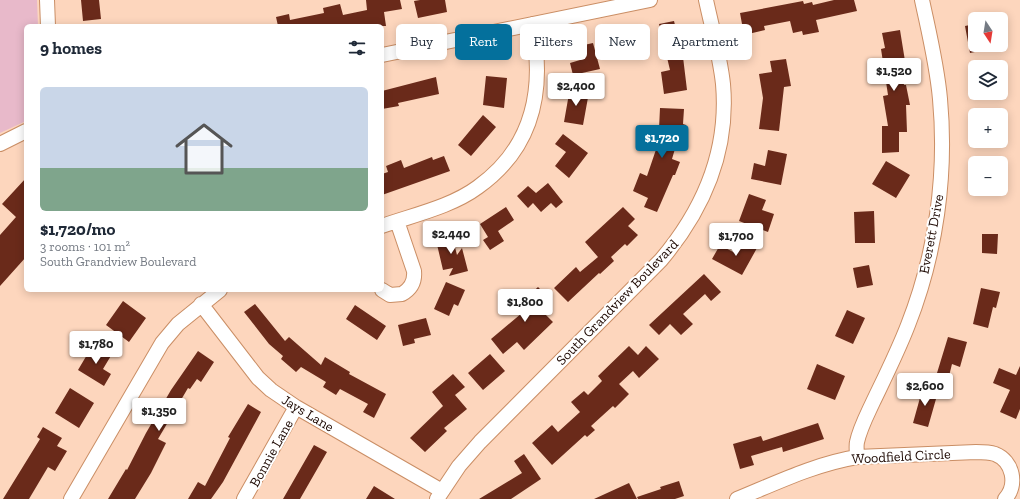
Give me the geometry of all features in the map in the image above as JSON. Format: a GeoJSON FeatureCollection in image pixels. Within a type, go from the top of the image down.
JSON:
{"type":"FeatureCollection","features":[{"type":"Feature","properties":{"kind":"street"},"geometry":{"type":"LineString","coordinates":[[47,0],[48,24]]}},
{"type":"Feature","properties":{"kind":"street"},"geometry":{"type":"LineString","coordinates":[[532,24],[650,0]]}},
{"type":"Feature","properties":{"kind":"street","name":"South Grandview Boulevard"},"geometry":{"type":"LineString","coordinates":[[439,495],[459,466],[480,442],[660,260],[686,228],[700,204],[715,164],[724,113],[723,82],[720,62],[706,0]]}},
{"type":"Feature","properties":{"kind":"street","name":"Everett Drive"},"geometry":{"type":"LineString","coordinates":[[857,457],[856,443],[861,428],[899,348],[914,310],[929,259],[938,207],[942,146],[940,99],[937,71],[922,0]]}},
{"type":"Feature","properties":{"kind":"street"},"geometry":{"type":"LineString","coordinates":[[384,55],[520,26]]}},
{"type":"Feature","properties":{"kind":"street"},"geometry":{"type":"LineString","coordinates":[[384,225],[450,202],[477,188],[498,170],[514,150],[524,132],[535,102],[538,60]]}},
{"type":"Feature","properties":{"kind":"street"},"geometry":{"type":"LineString","coordinates":[[0,144],[24,132]]}},
{"type":"Feature","properties":{"kind":"street"},"geometry":{"type":"LineString","coordinates":[[384,291],[390,295],[402,294],[413,284],[415,278],[397,221]]}},
{"type":"Feature","properties":{"kind":"street"},"geometry":{"type":"LineString","coordinates":[[71,499],[162,343],[178,324],[217,292]]}},
{"type":"Feature","properties":{"kind":"street","name":"Jays Lane"},"geometry":{"type":"LineString","coordinates":[[201,304],[258,378],[271,390],[439,495]]}},
{"type":"Feature","properties":{"kind":"street","name":"Bonnie Lane"},"geometry":{"type":"LineString","coordinates":[[244,499],[296,407]]}},
{"type":"Feature","properties":{"kind":"street","name":"Woodfield Circle"},"geometry":{"type":"LineString","coordinates":[[737,499],[819,466],[857,457],[993,453],[1005,461],[1011,472],[1013,483],[1011,490],[1005,499]]}},
{"type":"Feature","properties":{"kind":"shaded area"},"geometry":{"type":"Polygon","coordinates":[[[0,0],[37,0],[38,24],[24,24],[24,122],[0,133],[0,0]]]}},
{"type":"Feature","properties":{"kind":"building"},"geometry":{"type":"Polygon","coordinates":[[[81,0],[99,0],[101,19],[83,21],[81,0]]]}},
{"type":"Feature","properties":{"kind":"building"},"geometry":{"type":"Polygon","coordinates":[[[366,0],[400,0],[402,9],[384,12],[386,26],[384,26],[384,24],[278,24],[276,17],[289,14],[290,20],[324,13],[323,8],[340,4],[343,15],[367,10],[366,0]]]}},
{"type":"Feature","properties":{"kind":"building"},"geometry":{"type":"Polygon","coordinates":[[[445,0],[447,12],[418,18],[414,1],[445,0]]]}},
{"type":"Feature","properties":{"kind":"building"},"geometry":{"type":"Polygon","coordinates":[[[834,0],[854,0],[857,11],[816,20],[819,32],[803,35],[802,31],[793,33],[790,21],[764,26],[765,30],[752,33],[752,24],[742,24],[740,13],[803,1],[804,4],[812,2],[813,5],[834,0]]]}},
{"type":"Feature","properties":{"kind":"building"},"geometry":{"type":"Polygon","coordinates":[[[674,21],[675,24],[659,24],[674,21]]]}},
{"type":"Feature","properties":{"kind":"building"},"geometry":{"type":"Polygon","coordinates":[[[968,25],[968,42],[965,26],[968,25]]]}},
{"type":"Feature","properties":{"kind":"building"},"geometry":{"type":"Polygon","coordinates":[[[900,30],[905,61],[900,62],[904,85],[906,85],[910,105],[906,105],[907,132],[899,132],[899,152],[882,153],[882,126],[888,126],[883,96],[888,95],[881,49],[885,48],[882,33],[900,30]]]}},
{"type":"Feature","properties":{"kind":"building"},"geometry":{"type":"Polygon","coordinates":[[[593,43],[595,60],[598,60],[600,69],[573,75],[570,63],[580,60],[587,60],[587,44],[593,43]]]}},
{"type":"Feature","properties":{"kind":"building"},"geometry":{"type":"Polygon","coordinates":[[[786,59],[791,86],[784,87],[779,131],[759,129],[763,98],[759,74],[772,72],[770,61],[786,59]]]}},
{"type":"Feature","properties":{"kind":"building"},"geometry":{"type":"Polygon","coordinates":[[[668,60],[683,60],[687,90],[664,94],[661,72],[670,70],[668,60]]]}},
{"type":"Feature","properties":{"kind":"building"},"geometry":{"type":"Polygon","coordinates":[[[486,76],[507,78],[504,108],[483,105],[486,76]]]}},
{"type":"Feature","properties":{"kind":"building"},"geometry":{"type":"Polygon","coordinates":[[[436,77],[439,94],[398,103],[399,106],[384,109],[384,90],[436,77]]]}},
{"type":"Feature","properties":{"kind":"building"},"geometry":{"type":"Polygon","coordinates":[[[570,88],[589,92],[583,125],[564,122],[570,88]]]}},
{"type":"Feature","properties":{"kind":"building"},"geometry":{"type":"Polygon","coordinates":[[[660,108],[684,109],[683,124],[686,125],[686,135],[679,135],[672,159],[680,162],[657,212],[644,207],[648,198],[633,191],[640,173],[647,176],[663,129],[659,129],[660,108]]]}},
{"type":"Feature","properties":{"kind":"building"},"geometry":{"type":"Polygon","coordinates":[[[483,115],[496,127],[471,156],[458,145],[483,115]]]}},
{"type":"Feature","properties":{"kind":"building"},"geometry":{"type":"Polygon","coordinates":[[[563,134],[588,153],[569,178],[555,166],[566,152],[555,144],[563,134]]]}},
{"type":"Feature","properties":{"kind":"building"},"geometry":{"type":"Polygon","coordinates":[[[768,150],[787,154],[781,185],[751,179],[754,163],[765,166],[768,150]]]}},
{"type":"Feature","properties":{"kind":"building"},"geometry":{"type":"Polygon","coordinates":[[[444,156],[450,171],[384,194],[384,173],[388,172],[386,166],[401,160],[404,168],[432,157],[433,160],[444,156]]]}},
{"type":"Feature","properties":{"kind":"building"},"geometry":{"type":"Polygon","coordinates":[[[886,161],[910,175],[896,198],[872,184],[886,161]]]}},
{"type":"Feature","properties":{"kind":"building"},"geometry":{"type":"Polygon","coordinates":[[[24,180],[24,259],[0,286],[0,235],[16,217],[2,204],[24,180]]]}},
{"type":"Feature","properties":{"kind":"building"},"geometry":{"type":"Polygon","coordinates":[[[548,183],[563,202],[556,208],[551,203],[541,212],[533,203],[528,208],[517,196],[528,186],[536,193],[548,183]]]}},
{"type":"Feature","properties":{"kind":"building"},"geometry":{"type":"Polygon","coordinates":[[[749,194],[766,200],[762,210],[774,214],[768,232],[739,221],[749,194]]]}},
{"type":"Feature","properties":{"kind":"building"},"geometry":{"type":"Polygon","coordinates":[[[506,207],[514,220],[498,231],[504,241],[490,250],[483,240],[488,237],[480,224],[506,207]]]}},
{"type":"Feature","properties":{"kind":"building"},"geometry":{"type":"Polygon","coordinates":[[[623,207],[635,219],[628,226],[638,235],[627,246],[625,244],[611,257],[614,261],[568,302],[554,288],[576,267],[580,272],[598,257],[585,242],[623,207]]]}},
{"type":"Feature","properties":{"kind":"building"},"geometry":{"type":"Polygon","coordinates":[[[874,211],[875,243],[855,243],[854,212],[874,211]]]}},
{"type":"Feature","properties":{"kind":"building"},"geometry":{"type":"Polygon","coordinates":[[[451,232],[457,255],[462,248],[468,271],[449,276],[453,268],[443,270],[435,236],[451,232]]]}},
{"type":"Feature","properties":{"kind":"building"},"geometry":{"type":"Polygon","coordinates":[[[982,234],[998,234],[997,254],[982,253],[982,234]]]}},
{"type":"Feature","properties":{"kind":"building"},"geometry":{"type":"Polygon","coordinates":[[[742,240],[757,248],[742,275],[712,259],[720,245],[735,253],[742,240]]]}},
{"type":"Feature","properties":{"kind":"building"},"geometry":{"type":"Polygon","coordinates":[[[869,265],[873,285],[857,288],[853,268],[869,265]]]}},
{"type":"Feature","properties":{"kind":"building"},"geometry":{"type":"Polygon","coordinates":[[[704,274],[721,292],[711,301],[705,294],[683,314],[693,324],[681,335],[670,324],[659,335],[649,325],[704,274]]]}},
{"type":"Feature","properties":{"kind":"building"},"geometry":{"type":"Polygon","coordinates":[[[446,282],[465,290],[458,306],[454,304],[449,316],[434,309],[446,282]]]}},
{"type":"Feature","properties":{"kind":"building"},"geometry":{"type":"Polygon","coordinates":[[[538,287],[551,300],[541,310],[553,322],[524,350],[517,342],[503,354],[491,339],[522,313],[517,307],[538,287]]]}},
{"type":"Feature","properties":{"kind":"building"},"geometry":{"type":"Polygon","coordinates":[[[981,288],[1000,292],[996,308],[993,307],[988,328],[973,324],[981,288]]]}},
{"type":"Feature","properties":{"kind":"building"},"geometry":{"type":"Polygon","coordinates":[[[123,301],[146,318],[129,342],[106,325],[123,301]]]}},
{"type":"Feature","properties":{"kind":"building"},"geometry":{"type":"Polygon","coordinates":[[[255,304],[285,341],[289,337],[321,365],[325,357],[350,372],[349,374],[386,394],[374,418],[363,412],[368,404],[340,389],[336,395],[323,387],[326,382],[301,367],[296,372],[281,359],[283,356],[269,344],[244,312],[255,304]]]}},
{"type":"Feature","properties":{"kind":"building"},"geometry":{"type":"Polygon","coordinates":[[[355,305],[386,326],[377,340],[346,319],[355,305]]]}},
{"type":"Feature","properties":{"kind":"building"},"geometry":{"type":"Polygon","coordinates":[[[847,310],[865,318],[853,344],[835,336],[847,310]]]}},
{"type":"Feature","properties":{"kind":"building"},"geometry":{"type":"Polygon","coordinates":[[[426,318],[431,335],[414,339],[415,343],[403,346],[398,325],[426,318]]]}},
{"type":"Feature","properties":{"kind":"building"},"geometry":{"type":"Polygon","coordinates":[[[948,337],[967,342],[960,367],[952,364],[949,376],[937,373],[948,337]]]}},
{"type":"Feature","properties":{"kind":"building"},"geometry":{"type":"Polygon","coordinates":[[[94,343],[112,354],[103,369],[111,374],[104,386],[78,370],[94,343]]]}},
{"type":"Feature","properties":{"kind":"building"},"geometry":{"type":"Polygon","coordinates":[[[629,346],[638,355],[646,346],[659,359],[639,378],[633,371],[619,384],[629,394],[615,408],[613,406],[591,426],[595,430],[587,437],[585,435],[552,465],[532,443],[552,425],[558,432],[580,412],[571,402],[584,391],[588,395],[602,381],[598,376],[629,346]]]}},
{"type":"Feature","properties":{"kind":"building"},"geometry":{"type":"Polygon","coordinates":[[[198,351],[214,362],[201,382],[197,379],[190,389],[188,388],[158,439],[166,443],[151,473],[135,499],[108,499],[126,469],[127,470],[171,390],[198,351]]]}},
{"type":"Feature","properties":{"kind":"building"},"geometry":{"type":"Polygon","coordinates":[[[490,354],[505,371],[483,390],[468,373],[490,354]]]}},
{"type":"Feature","properties":{"kind":"building"},"geometry":{"type":"Polygon","coordinates":[[[817,364],[845,376],[835,400],[807,389],[817,364]]]}},
{"type":"Feature","properties":{"kind":"building"},"geometry":{"type":"Polygon","coordinates":[[[1020,366],[1020,409],[1016,419],[1000,412],[1010,390],[993,383],[999,368],[1016,375],[1020,366]]]}},
{"type":"Feature","properties":{"kind":"building"},"geometry":{"type":"Polygon","coordinates":[[[453,374],[465,387],[455,395],[467,409],[444,428],[447,431],[425,452],[410,438],[443,406],[432,392],[453,374]]]}},
{"type":"Feature","properties":{"kind":"building"},"geometry":{"type":"Polygon","coordinates":[[[923,387],[938,392],[928,427],[913,423],[923,387]]]}},
{"type":"Feature","properties":{"kind":"building"},"geometry":{"type":"Polygon","coordinates":[[[70,388],[94,403],[79,428],[55,413],[70,388]]]}},
{"type":"Feature","properties":{"kind":"building"},"geometry":{"type":"Polygon","coordinates":[[[248,404],[261,412],[223,482],[211,499],[188,499],[198,482],[205,486],[230,438],[228,437],[248,404]]]}},
{"type":"Feature","properties":{"kind":"building"},"geometry":{"type":"Polygon","coordinates":[[[818,423],[824,439],[783,452],[782,447],[751,456],[754,465],[740,469],[733,444],[761,436],[763,441],[818,423]]]}},
{"type":"Feature","properties":{"kind":"building"},"geometry":{"type":"Polygon","coordinates":[[[43,427],[62,438],[57,446],[67,451],[55,471],[48,467],[29,499],[3,499],[40,439],[37,437],[43,427]]]}},
{"type":"Feature","properties":{"kind":"building"},"geometry":{"type":"Polygon","coordinates":[[[314,445],[327,452],[300,499],[283,499],[314,445]]]}},
{"type":"Feature","properties":{"kind":"building"},"geometry":{"type":"Polygon","coordinates":[[[524,454],[541,479],[511,499],[479,499],[522,473],[514,461],[524,454]]]}},
{"type":"Feature","properties":{"kind":"building"},"geometry":{"type":"Polygon","coordinates":[[[679,481],[684,496],[675,499],[638,499],[637,497],[661,489],[660,487],[679,481]]]}},
{"type":"Feature","properties":{"kind":"building"},"geometry":{"type":"Polygon","coordinates":[[[629,483],[637,499],[594,499],[629,483]]]}},
{"type":"Feature","properties":{"kind":"building"},"geometry":{"type":"Polygon","coordinates":[[[374,486],[395,499],[366,499],[374,486]]]}}]}
